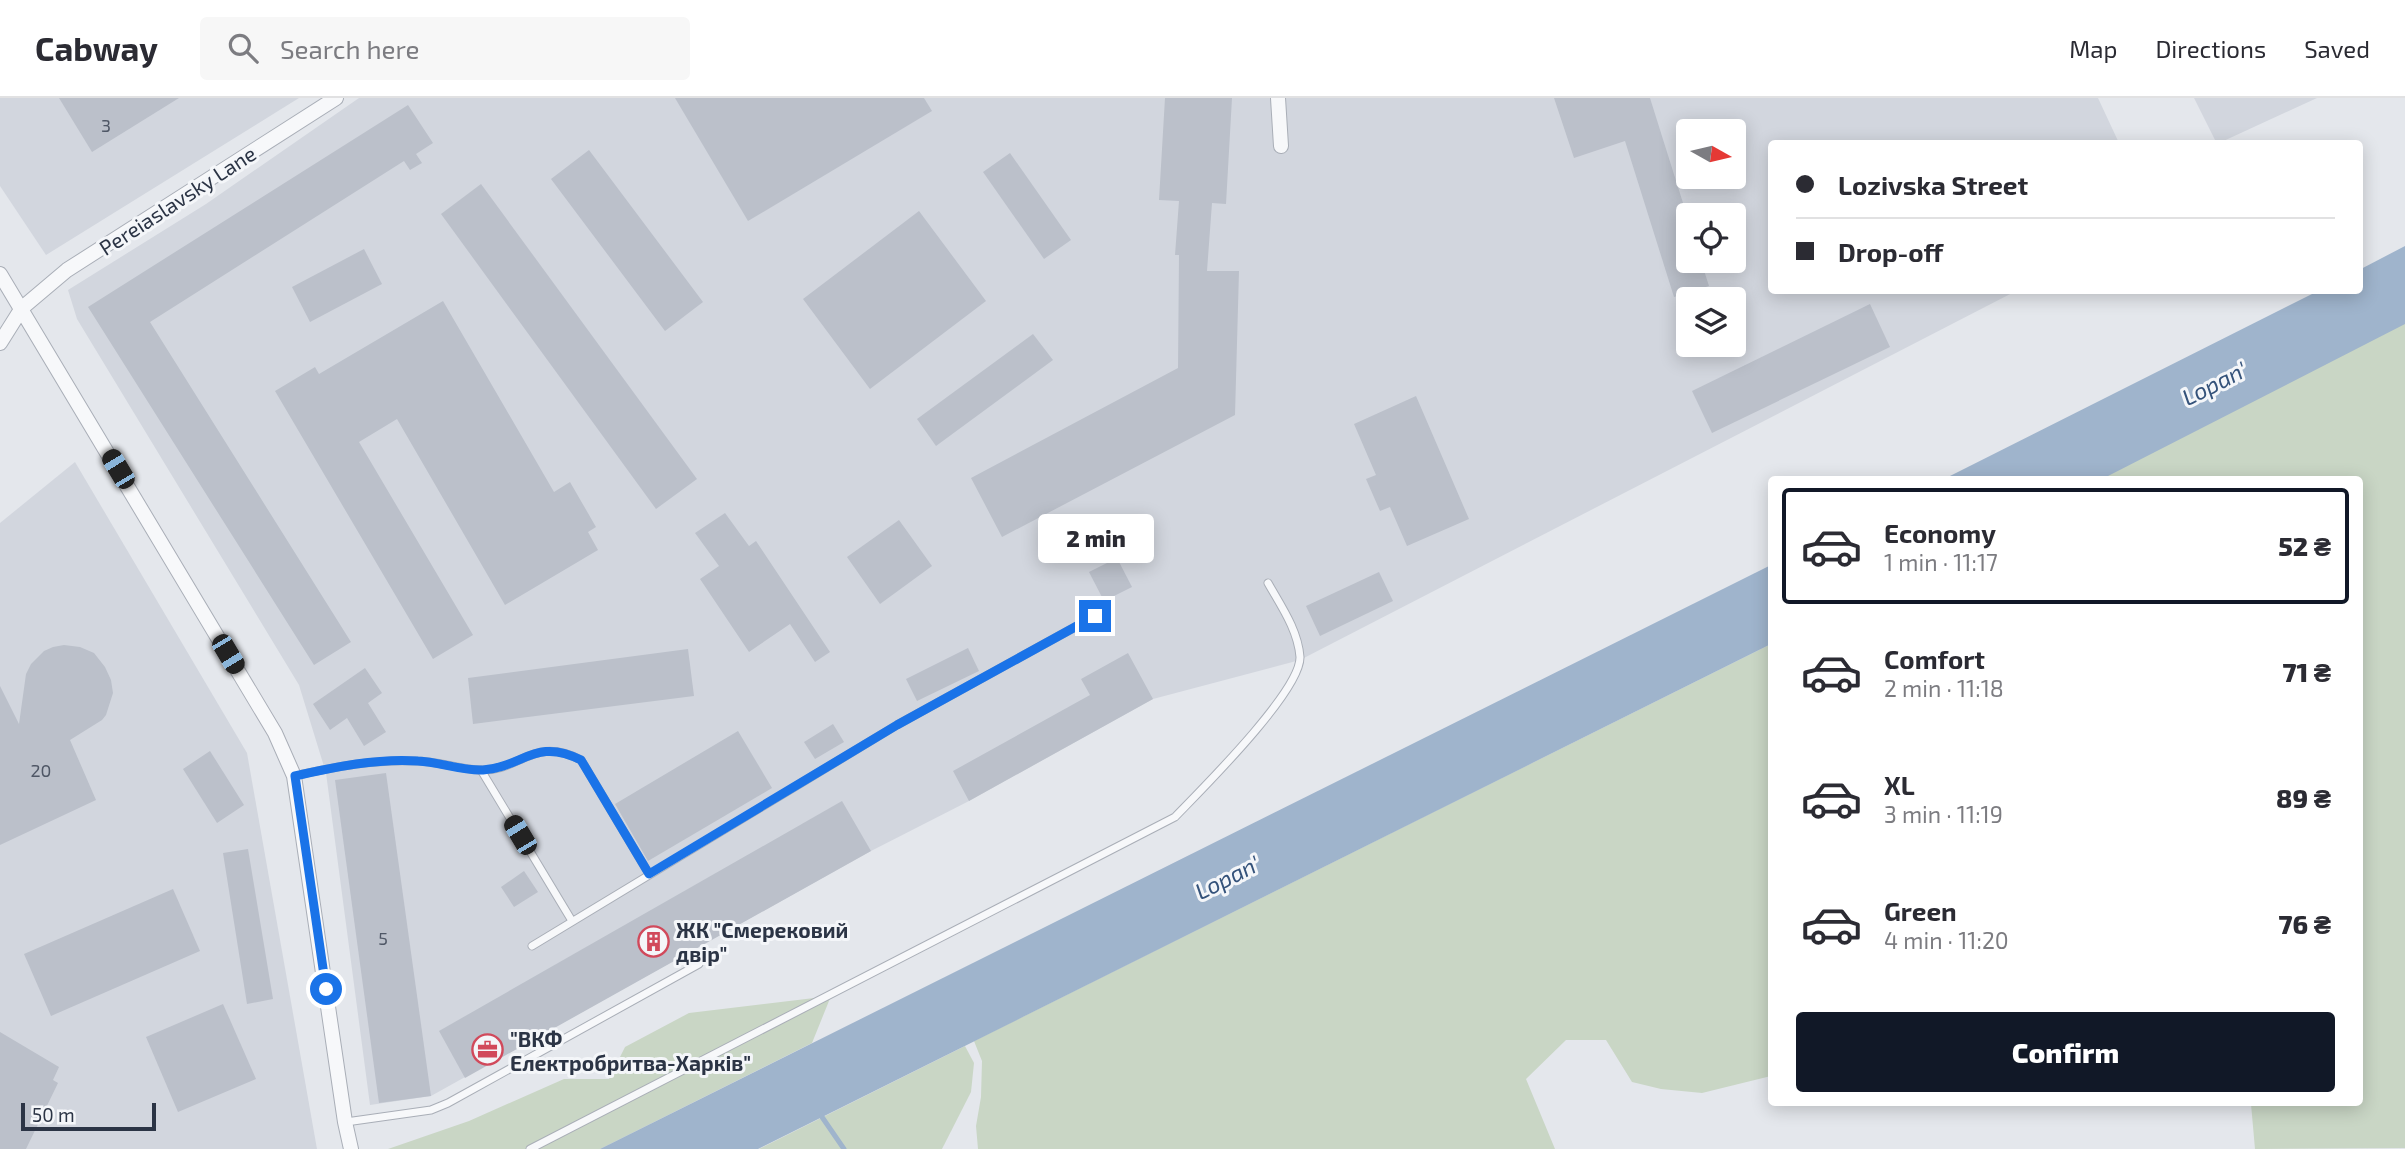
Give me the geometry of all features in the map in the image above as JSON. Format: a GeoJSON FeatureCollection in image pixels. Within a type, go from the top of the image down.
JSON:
{"type":"FeatureCollection","features":[{"type":"Feature","properties":{"kind":"street","name":"Pereiaslavsky Lane"},"geometry":{"type":"LineString","coordinates":[[0,343],[22,308],[67,270],[336,98]]}},
{"type":"Feature","properties":{"kind":"street"},"geometry":{"type":"LineString","coordinates":[[1278,98],[1281,146]]}},
{"type":"Feature","properties":{"kind":"street"},"geometry":{"type":"LineString","coordinates":[[0,274],[275,733],[295,776],[351,1149]]}},
{"type":"Feature","properties":{"kind":"lane"},"geometry":{"type":"LineString","coordinates":[[530,1149],[1175,817],[1243,747],[1287,688],[1300,660],[1298,643],[1268,583]]}},
{"type":"Feature","properties":{"kind":"lane"},"geometry":{"type":"LineString","coordinates":[[531,946],[897,725],[1095,616]]}},
{"type":"Feature","properties":{"kind":"lane"},"geometry":{"type":"LineString","coordinates":[[295,776],[378,761],[418,761],[481,770],[497,768],[526,756],[553,750],[567,752],[581,760],[649,874]]}},
{"type":"Feature","properties":{"kind":"lane"},"geometry":{"type":"LineString","coordinates":[[481,770],[572,921]]}},
{"type":"Feature","properties":{"kind":"lane"},"geometry":{"type":"LineString","coordinates":[[345,1122],[432,1110],[448,1103],[699,964]]}},
{"type":"Feature","properties":{"kind":"shaded area"},"geometry":{"type":"Polygon","coordinates":[[[0,98],[299,98],[46,255],[0,186],[0,98]]]}},
{"type":"Feature","properties":{"kind":"shaded area"},"geometry":{"type":"Polygon","coordinates":[[[359,98],[2098,98],[2118,140],[1768,140],[1768,294],[2010,294],[1300,660],[1153,699],[969,801],[871,851],[431,1096],[370,1105],[326,773],[299,685],[77,319],[68,290],[206,204],[359,98]]]}},
{"type":"Feature","properties":{"kind":"shaded area"},"geometry":{"type":"Polygon","coordinates":[[[2194,98],[2317,98],[2226,140],[2215,140],[2194,98]]]}},
{"type":"Feature","properties":{"kind":"shaded area"},"geometry":{"type":"Polygon","coordinates":[[[75,462],[247,753],[317,1149],[0,1149],[0,523],[75,462]]]}},
{"type":"Feature","properties":{"kind":"green space"},"geometry":{"type":"Polygon","coordinates":[[[2405,323],[2405,1148],[2255,1149],[2251,1106],[2363,1106],[2363,476],[2105,476],[2405,323]]]}},
{"type":"Feature","properties":{"kind":"green space"},"geometry":{"type":"Polygon","coordinates":[[[1768,645],[1768,1077],[1702,1093],[1661,1089],[1632,1082],[1606,1040],[1566,1040],[1526,1079],[1555,1149],[978,1149],[976,1126],[981,1097],[982,1061],[974,1041],[1768,645]]]}},
{"type":"Feature","properties":{"kind":"green space"},"geometry":{"type":"Polygon","coordinates":[[[831,996],[812,1043],[600,1149],[388,1149],[469,1121],[564,1079],[609,1079],[625,1047],[689,1013],[831,996]]]}},
{"type":"Feature","properties":{"kind":"green space"},"geometry":{"type":"Polygon","coordinates":[[[965,1046],[974,1063],[971,1092],[942,1149],[759,1149],[965,1046]]]}},
{"type":"Feature","properties":{"kind":"water","name":"Lopan'"},"geometry":{"type":"Polygon","coordinates":[[[2405,246],[2405,324],[2109,476],[1950,476],[2312,294],[2363,294],[2363,268],[2405,246]]]}},
{"type":"Feature","properties":{"kind":"water","name":"Lopan'"},"geometry":{"type":"Polygon","coordinates":[[[1768,566],[1768,645],[758,1149],[600,1149],[1768,566]]]}},
{"type":"Feature","properties":{"kind":"building"},"geometry":{"type":"Polygon","coordinates":[[[59,98],[179,98],[92,152],[59,98]]]}},
{"type":"Feature","properties":{"kind":"building"},"geometry":{"type":"Polygon","coordinates":[[[675,98],[924,98],[932,111],[748,221],[675,98]]]}},
{"type":"Feature","properties":{"kind":"building"},"geometry":{"type":"Polygon","coordinates":[[[1165,98],[1232,98],[1226,204],[1212,203],[1207,271],[1239,271],[1235,415],[1002,537],[971,478],[1178,368],[1179,255],[1175,255],[1179,201],[1159,200],[1165,98]]]}},
{"type":"Feature","properties":{"kind":"building"},"geometry":{"type":"Polygon","coordinates":[[[1554,98],[1650,98],[1676,181],[1676,189],[1679,189],[1683,203],[1676,203],[1676,273],[1705,273],[1709,286],[1676,287],[1674,297],[1625,141],[1574,158],[1554,98]]]}},
{"type":"Feature","properties":{"kind":"building"},"geometry":{"type":"Polygon","coordinates":[[[408,105],[433,143],[416,154],[422,163],[410,170],[404,161],[150,322],[351,642],[314,665],[88,307],[408,105]]]}},
{"type":"Feature","properties":{"kind":"building"},"geometry":{"type":"Polygon","coordinates":[[[589,150],[703,302],[665,331],[551,179],[589,150]]]}},
{"type":"Feature","properties":{"kind":"building"},"geometry":{"type":"Polygon","coordinates":[[[1010,153],[1071,240],[1044,259],[983,172],[1010,153]]]}},
{"type":"Feature","properties":{"kind":"building"},"geometry":{"type":"Polygon","coordinates":[[[481,184],[697,479],[656,509],[441,214],[481,184]]]}},
{"type":"Feature","properties":{"kind":"building"},"geometry":{"type":"Polygon","coordinates":[[[919,211],[986,301],[870,389],[803,299],[919,211]]]}},
{"type":"Feature","properties":{"kind":"building"},"geometry":{"type":"Polygon","coordinates":[[[364,249],[382,284],[310,322],[292,287],[364,249]]]}},
{"type":"Feature","properties":{"kind":"building"},"geometry":{"type":"Polygon","coordinates":[[[443,301],[554,492],[570,482],[596,527],[588,532],[598,550],[505,605],[397,419],[359,442],[473,635],[433,659],[275,391],[315,367],[319,374],[443,301]]]}},
{"type":"Feature","properties":{"kind":"building"},"geometry":{"type":"Polygon","coordinates":[[[1870,304],[1890,347],[1712,433],[1692,391],[1870,304]]]}},
{"type":"Feature","properties":{"kind":"building"},"geometry":{"type":"Polygon","coordinates":[[[1033,334],[1053,360],[936,446],[917,419],[1033,334]]]}},
{"type":"Feature","properties":{"kind":"building"},"geometry":{"type":"Polygon","coordinates":[[[1416,396],[1469,519],[1407,546],[1390,507],[1380,511],[1366,479],[1376,475],[1354,424],[1416,396]]]}},
{"type":"Feature","properties":{"kind":"building"},"geometry":{"type":"Polygon","coordinates":[[[725,513],[749,546],[756,541],[830,652],[815,662],[790,624],[749,652],[700,579],[719,566],[695,533],[725,513]]]}},
{"type":"Feature","properties":{"kind":"building"},"geometry":{"type":"Polygon","coordinates":[[[899,520],[932,566],[880,604],[847,557],[899,520]]]}},
{"type":"Feature","properties":{"kind":"building"},"geometry":{"type":"Polygon","coordinates":[[[1117,558],[1132,587],[1104,601],[1089,572],[1117,558]]]}},
{"type":"Feature","properties":{"kind":"building"},"geometry":{"type":"Polygon","coordinates":[[[1379,572],[1393,601],[1320,636],[1306,606],[1379,572]]]}},
{"type":"Feature","properties":{"kind":"building"},"geometry":{"type":"Polygon","coordinates":[[[64,645],[80,647],[94,653],[111,680],[113,693],[106,715],[70,740],[96,800],[0,845],[0,686],[19,724],[26,674],[31,664],[44,651],[64,645]]]}},
{"type":"Feature","properties":{"kind":"building"},"geometry":{"type":"Polygon","coordinates":[[[968,648],[979,671],[917,701],[906,679],[968,648]]]}},
{"type":"Feature","properties":{"kind":"building"},"geometry":{"type":"Polygon","coordinates":[[[688,649],[694,696],[473,724],[468,678],[688,649]]]}},
{"type":"Feature","properties":{"kind":"building"},"geometry":{"type":"Polygon","coordinates":[[[1128,653],[1153,699],[969,801],[953,771],[1090,695],[1081,679],[1128,653]]]}},
{"type":"Feature","properties":{"kind":"building"},"geometry":{"type":"Polygon","coordinates":[[[365,668],[382,693],[368,703],[386,732],[364,746],[347,718],[330,730],[313,704],[365,668]]]}},
{"type":"Feature","properties":{"kind":"building"},"geometry":{"type":"Polygon","coordinates":[[[833,724],[844,742],[815,759],[804,742],[833,724]]]}},
{"type":"Feature","properties":{"kind":"building"},"geometry":{"type":"Polygon","coordinates":[[[738,731],[772,788],[648,861],[615,804],[738,731]]]}},
{"type":"Feature","properties":{"kind":"building"},"geometry":{"type":"Polygon","coordinates":[[[210,751],[244,805],[217,823],[183,769],[210,751]]]}},
{"type":"Feature","properties":{"kind":"building"},"geometry":{"type":"Polygon","coordinates":[[[386,773],[431,1096],[379,1103],[335,780],[386,773]]]}},
{"type":"Feature","properties":{"kind":"building","name":"ЖК \"Смерековий двір\""},"geometry":{"type":"Polygon","coordinates":[[[842,801],[871,851],[465,1078],[439,1031],[842,801]]]}},
{"type":"Feature","properties":{"kind":"building"},"geometry":{"type":"Polygon","coordinates":[[[248,849],[273,999],[247,1004],[223,853],[248,849]]]}},
{"type":"Feature","properties":{"kind":"building"},"geometry":{"type":"Polygon","coordinates":[[[524,871],[538,892],[514,907],[501,887],[524,871]]]}},
{"type":"Feature","properties":{"kind":"building"},"geometry":{"type":"Polygon","coordinates":[[[173,889],[200,951],[51,1016],[24,954],[173,889]]]}},
{"type":"Feature","properties":{"kind":"building"},"geometry":{"type":"Polygon","coordinates":[[[223,1004],[256,1079],[178,1112],[146,1037],[223,1004]]]}},
{"type":"Feature","properties":{"kind":"building"},"geometry":{"type":"Polygon","coordinates":[[[0,1032],[59,1067],[53,1080],[58,1083],[26,1149],[0,1149],[0,1032]]]}},
{"type":"Feature","properties":{"kind":"waterway"},"geometry":{"type":"LineString","coordinates":[[822,1117],[844,1149]]}},
{"type":"Feature","properties":{"kind":"place","name":"ЖК \"Смерековий двір\""},"geometry":{"type":"Point","coordinates":[653,941]}},
{"type":"Feature","properties":{"kind":"place","name":"\"ВКФ Електробритва-Харків\""},"geometry":{"type":"Point","coordinates":[487,1050]}},
{"type":"Feature","properties":{"kind":"route"},"geometry":{"type":"LineString","coordinates":[[326,989],[295,776],[378,761],[418,761],[481,770],[497,768],[526,756],[553,750],[567,752],[581,760],[649,874],[897,725],[1095,616]]}}]}
